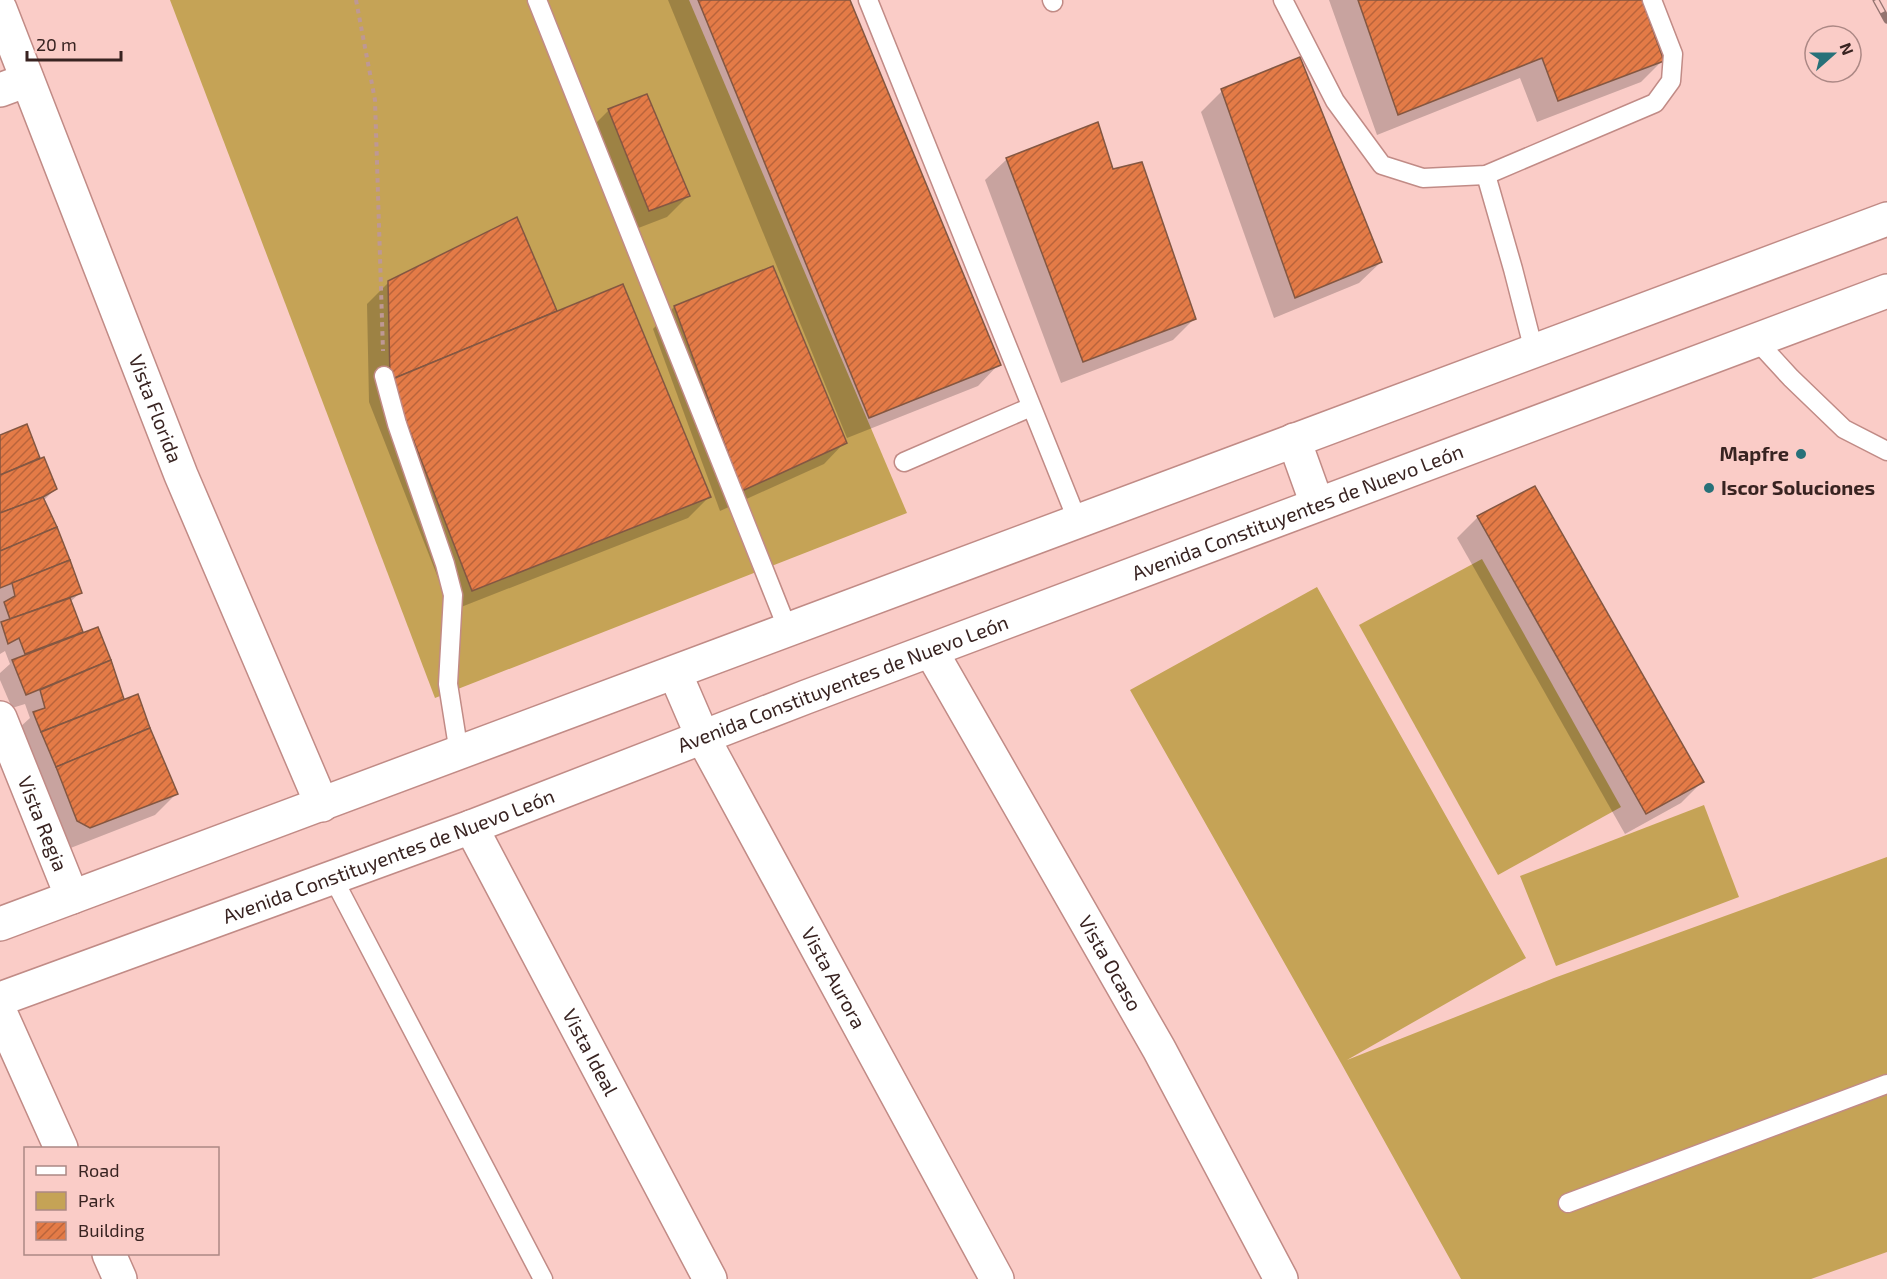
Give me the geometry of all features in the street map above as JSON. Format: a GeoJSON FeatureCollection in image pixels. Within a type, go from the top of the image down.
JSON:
{"type":"FeatureCollection","features":[{"type":"Feature","properties":{"kind":"main road","name":"Vista Florida"},"geometry":{"type":"LineString","coordinates":[[0,9],[14,85],[322,805]]}},
{"type":"Feature","properties":{"kind":"main road"},"geometry":{"type":"LineString","coordinates":[[0,924],[1887,219]]}},
{"type":"Feature","properties":{"kind":"main road","name":"Avenida Constituyentes de Nuevo León"},"geometry":{"type":"LineString","coordinates":[[0,999],[471,827],[806,697],[1887,291]]}},
{"type":"Feature","properties":{"kind":"main road"},"geometry":{"type":"LineString","coordinates":[[1294,440],[1317,504]]}},
{"type":"Feature","properties":{"kind":"main road","name":"Vista Ocaso"},"geometry":{"type":"LineString","coordinates":[[930,651],[1159,1049],[1281,1279]]}},
{"type":"Feature","properties":{"kind":"main road","name":"Vista Aurora"},"geometry":{"type":"LineString","coordinates":[[675,673],[702,738],[997,1279]]}},
{"type":"Feature","properties":{"kind":"main road","name":"Vista Regia"},"geometry":{"type":"LineString","coordinates":[[0,718],[72,897]]}},
{"type":"Feature","properties":{"kind":"main road","name":"Vista Ideal"},"geometry":{"type":"LineString","coordinates":[[471,827],[710,1279]]}},
{"type":"Feature","properties":{"kind":"main road"},"geometry":{"type":"LineString","coordinates":[[0,1012],[61,1147]]}},
{"type":"Feature","properties":{"kind":"main road"},"geometry":{"type":"LineString","coordinates":[[109,1255],[120,1279]]}},
{"type":"Feature","properties":{"kind":"lane"},"geometry":{"type":"LineString","coordinates":[[537,0],[788,630]]}},
{"type":"Feature","properties":{"kind":"lane"},"geometry":{"type":"LineString","coordinates":[[868,0],[1078,522]]}},
{"type":"Feature","properties":{"kind":"lane"},"geometry":{"type":"LineString","coordinates":[[1283,0],[1335,101],[1382,165],[1423,178],[1486,175],[1655,103],[1671,81],[1673,54],[1652,0]]}},
{"type":"Feature","properties":{"kind":"lane"},"geometry":{"type":"LineString","coordinates":[[1486,175],[1513,269],[1533,351]]}},
{"type":"Feature","properties":{"kind":"lane"},"geometry":{"type":"LineString","coordinates":[[1756,340],[1791,378],[1844,429],[1887,451]]}},
{"type":"Feature","properties":{"kind":"lane"},"geometry":{"type":"LineString","coordinates":[[384,376],[397,424],[445,564],[453,595],[448,684],[459,753]]}},
{"type":"Feature","properties":{"kind":"lane"},"geometry":{"type":"LineString","coordinates":[[904,462],[1031,407]]}},
{"type":"Feature","properties":{"kind":"lane"},"geometry":{"type":"LineString","coordinates":[[333,878],[543,1279]]}},
{"type":"Feature","properties":{"kind":"lane"},"geometry":{"type":"LineString","coordinates":[[1568,1203],[1887,1084]]}},
{"type":"Feature","properties":{"kind":"path"},"geometry":{"type":"LineString","coordinates":[[356,0],[375,100],[384,376]]}},
{"type":"Feature","properties":{"kind":"green space"},"geometry":{"type":"Polygon","coordinates":[[[170,0],[689,0],[907,513],[435,698],[170,0]]]}},
{"type":"Feature","properties":{"kind":"green space"},"geometry":{"type":"Polygon","coordinates":[[[1482,559],[1621,807],[1498,875],[1359,625],[1482,559]]]}},
{"type":"Feature","properties":{"kind":"green space"},"geometry":{"type":"Polygon","coordinates":[[[1317,587],[1526,958],[1347,1060],[1554,978],[1887,857],[1887,1252],[1811,1279],[1461,1279],[1130,690],[1317,587]]]}},
{"type":"Feature","properties":{"kind":"green space"},"geometry":{"type":"Polygon","coordinates":[[[1704,805],[1739,897],[1556,966],[1520,876],[1704,805]]]}},
{"type":"Feature","properties":{"kind":"building"},"geometry":{"type":"Polygon","coordinates":[[[698,0],[850,0],[1001,365],[869,418],[698,0]]]}},
{"type":"Feature","properties":{"kind":"building"},"geometry":{"type":"Polygon","coordinates":[[[1358,0],[1642,0],[1664,61],[1558,101],[1542,58],[1398,115],[1358,0]]]}},
{"type":"Feature","properties":{"kind":"building"},"geometry":{"type":"Polygon","coordinates":[[[1300,57],[1382,262],[1295,298],[1221,89],[1300,57]]]}},
{"type":"Feature","properties":{"kind":"building"},"geometry":{"type":"Polygon","coordinates":[[[647,94],[690,196],[649,211],[608,109],[647,94]]]}},
{"type":"Feature","properties":{"kind":"building"},"geometry":{"type":"Polygon","coordinates":[[[1098,122],[1113,169],[1142,162],[1196,319],[1083,362],[1006,158],[1098,122]]]}},
{"type":"Feature","properties":{"kind":"building"},"geometry":{"type":"Polygon","coordinates":[[[517,217],[557,311],[390,380],[388,281],[517,217]]]}},
{"type":"Feature","properties":{"kind":"building"},"geometry":{"type":"Polygon","coordinates":[[[773,266],[847,443],[742,491],[674,306],[773,266]]]}},
{"type":"Feature","properties":{"kind":"building"},"geometry":{"type":"Polygon","coordinates":[[[623,284],[711,497],[472,591],[390,380],[623,284]]]}},
{"type":"Feature","properties":{"kind":"building"},"geometry":{"type":"Polygon","coordinates":[[[27,424],[40,458],[0,475],[0,435],[27,424]]]}},
{"type":"Feature","properties":{"kind":"building"},"geometry":{"type":"Polygon","coordinates":[[[44,457],[57,489],[43,497],[0,513],[0,475],[44,457]]]}},
{"type":"Feature","properties":{"kind":"building"},"geometry":{"type":"Polygon","coordinates":[[[1535,486],[1704,782],[1646,814],[1477,516],[1535,486]]]}},
{"type":"Feature","properties":{"kind":"building"},"geometry":{"type":"Polygon","coordinates":[[[43,497],[57,527],[0,551],[0,513],[43,497]]]}},
{"type":"Feature","properties":{"kind":"building"},"geometry":{"type":"Polygon","coordinates":[[[57,527],[70,560],[0,588],[0,551],[57,527]]]}},
{"type":"Feature","properties":{"kind":"building"},"geometry":{"type":"Polygon","coordinates":[[[70,560],[82,593],[10,619],[4,602],[15,596],[12,583],[70,560]]]}},
{"type":"Feature","properties":{"kind":"building"},"geometry":{"type":"Polygon","coordinates":[[[70,598],[83,632],[25,654],[19,638],[8,644],[1,622],[70,598]]]}},
{"type":"Feature","properties":{"kind":"building"},"geometry":{"type":"Polygon","coordinates":[[[98,627],[111,660],[26,695],[12,660],[98,627]]]}},
{"type":"Feature","properties":{"kind":"building"},"geometry":{"type":"Polygon","coordinates":[[[111,660],[124,699],[41,732],[33,712],[45,708],[40,690],[111,660]]]}},
{"type":"Feature","properties":{"kind":"building"},"geometry":{"type":"Polygon","coordinates":[[[138,694],[150,728],[56,767],[41,732],[138,694]]]}},
{"type":"Feature","properties":{"kind":"building"},"geometry":{"type":"Polygon","coordinates":[[[150,728],[178,794],[90,828],[77,821],[56,767],[150,728]]]}},
{"type":"Feature","properties":{"kind":"railway"},"geometry":{"type":"LineString","coordinates":[[1876,0],[1887,20]]}},
{"type":"Feature","properties":{"kind":"place","name":"Mapfre"},"geometry":{"type":"Point","coordinates":[1801,454]}},
{"type":"Feature","properties":{"kind":"place","name":"Iscor Soluciones"},"geometry":{"type":"Point","coordinates":[1709,488]}}]}
